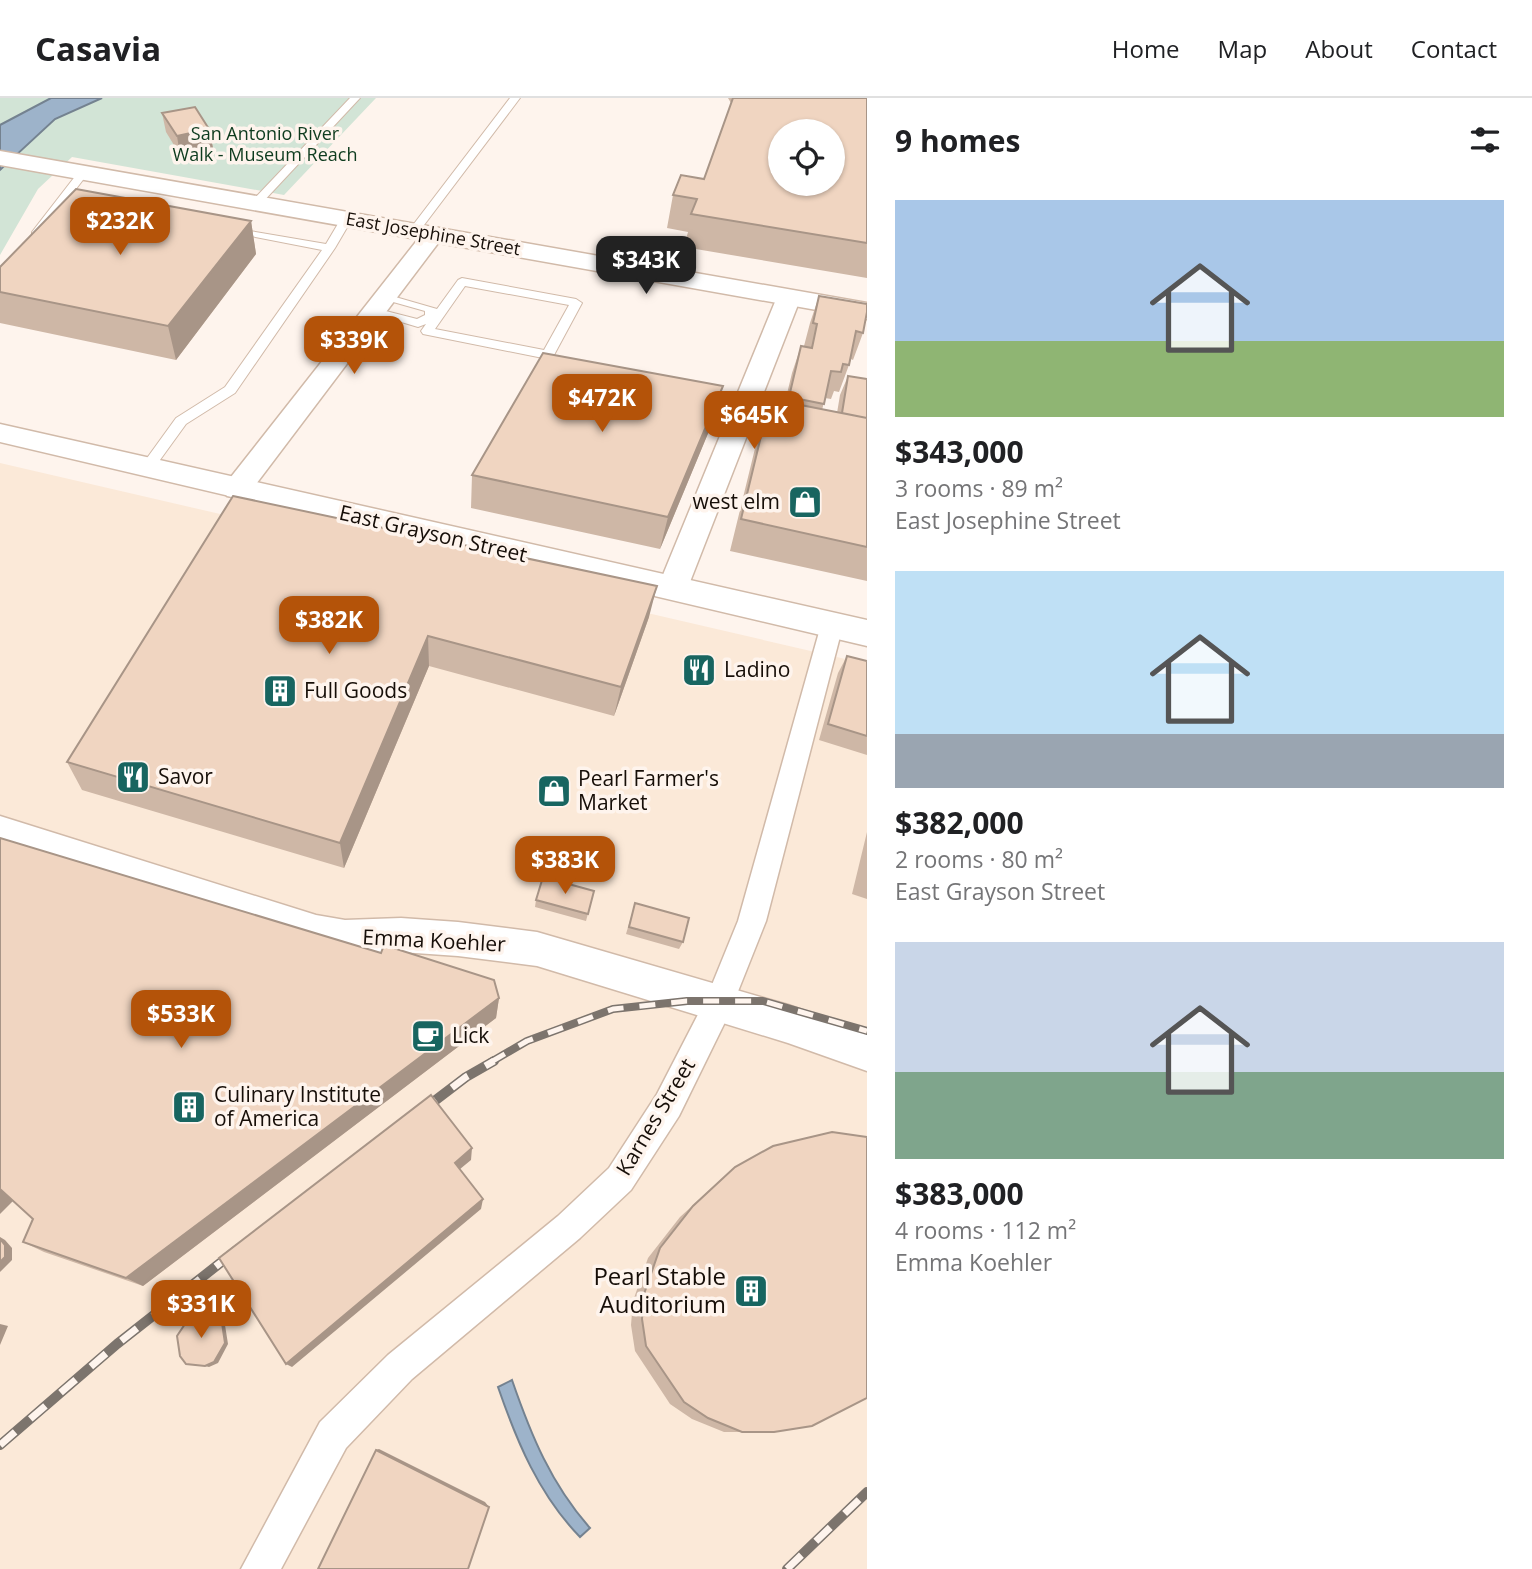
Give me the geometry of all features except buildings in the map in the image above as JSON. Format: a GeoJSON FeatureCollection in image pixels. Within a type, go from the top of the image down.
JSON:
{"type":"FeatureCollection","features":[{"type":"Feature","properties":{"kind":"street","name":"East Josephine Street"},"geometry":{"type":"LineString","coordinates":[[0,158],[867,311]]}},
{"type":"Feature","properties":{"kind":"street"},"geometry":{"type":"LineString","coordinates":[[237,489],[379,305],[424,233]]}},
{"type":"Feature","properties":{"kind":"street"},"geometry":{"type":"LineString","coordinates":[[673,587],[789,297]]}},
{"type":"Feature","properties":{"kind":"street","name":"East Grayson Street"},"geometry":{"type":"LineString","coordinates":[[0,433],[867,633]]}},
{"type":"Feature","properties":{"kind":"street","name":"Karnes Street"},"geometry":{"type":"LineString","coordinates":[[260,1569],[333,1435],[400,1367],[569,1227],[620,1179],[668,1105],[719,1004],[752,921],[832,625]]}},
{"type":"Feature","properties":{"kind":"street","name":"Emma Koehler"},"geometry":{"type":"LineString","coordinates":[[0,831],[316,932],[345,937],[401,935],[458,939],[537,949],[867,1052]]}},
{"type":"Feature","properties":{"kind":"lane"},"geometry":{"type":"LineString","coordinates":[[256,203],[355,98]]}},
{"type":"Feature","properties":{"kind":"lane"},"geometry":{"type":"LineString","coordinates":[[424,233],[515,98]]}},
{"type":"Feature","properties":{"kind":"lane"},"geometry":{"type":"LineString","coordinates":[[31,242],[84,172]]}},
{"type":"Feature","properties":{"kind":"lane"},"geometry":{"type":"LineString","coordinates":[[64,198],[78,200]]}},
{"type":"Feature","properties":{"kind":"lane"},"geometry":{"type":"LineString","coordinates":[[147,468],[181,421],[230,390],[329,248],[346,219]]}},
{"type":"Feature","properties":{"kind":"lane"},"geometry":{"type":"LineString","coordinates":[[223,228],[329,248]]}},
{"type":"Feature","properties":{"kind":"lane"},"geometry":{"type":"LineString","coordinates":[[379,305],[418,323],[434,317],[462,282],[576,303],[548,355],[428,331],[434,317],[431,309],[379,305]]}},
{"type":"Feature","properties":{"kind":"shaded area"},"geometry":{"type":"Polygon","coordinates":[[[0,463],[867,664],[867,1569],[0,1569],[0,463]]]}},
{"type":"Feature","properties":{"kind":"green space","name":"San Antonio River Walk - Museum Reach"},"geometry":{"type":"Polygon","coordinates":[[[0,98],[376,98],[284,195],[72,157],[38,189],[0,255],[0,98]]]}},
{"type":"Feature","properties":{"kind":"water"},"geometry":{"type":"Polygon","coordinates":[[[51,98],[102,98],[55,119],[0,170],[0,125],[51,98]]]}},
{"type":"Feature","properties":{"kind":"water"},"geometry":{"type":"Polygon","coordinates":[[[512,1380],[553,1476],[590,1528],[580,1537],[565,1521],[541,1486],[521,1448],[498,1387],[512,1380]]]}},
{"type":"Feature","properties":{"kind":"railway"},"geometry":{"type":"LineString","coordinates":[[491,1062],[527,1041],[613,1009],[687,1001],[763,1001],[867,1031]]}},
{"type":"Feature","properties":{"kind":"railway"},"geometry":{"type":"LineString","coordinates":[[420,1112],[466,1077],[494,1061]]}},
{"type":"Feature","properties":{"kind":"railway"},"geometry":{"type":"LineString","coordinates":[[0,1445],[117,1344],[238,1249]]}},
{"type":"Feature","properties":{"kind":"railway"},"geometry":{"type":"LineString","coordinates":[[787,1569],[867,1492]]}},
{"type":"Feature","properties":{"kind":"place","name":"west elm"},"geometry":{"type":"Point","coordinates":[805,502]}},
{"type":"Feature","properties":{"kind":"place","name":"Ladino"},"geometry":{"type":"Point","coordinates":[699,670]}},
{"type":"Feature","properties":{"kind":"place","name":"Full Goods"},"geometry":{"type":"Point","coordinates":[280,691]}},
{"type":"Feature","properties":{"kind":"place","name":"Savor"},"geometry":{"type":"Point","coordinates":[133,777]}},
{"type":"Feature","properties":{"kind":"place","name":"Pearl Farmer's Market"},"geometry":{"type":"Point","coordinates":[554,791]}},
{"type":"Feature","properties":{"kind":"place","name":"Lick"},"geometry":{"type":"Point","coordinates":[428,1036]}},
{"type":"Feature","properties":{"kind":"place","name":"Culinary Institute of America"},"geometry":{"type":"Point","coordinates":[189,1107]}},
{"type":"Feature","properties":{"kind":"place","name":"Pearl Stable Auditorium"},"geometry":{"type":"Point","coordinates":[751,1291]}}]}
